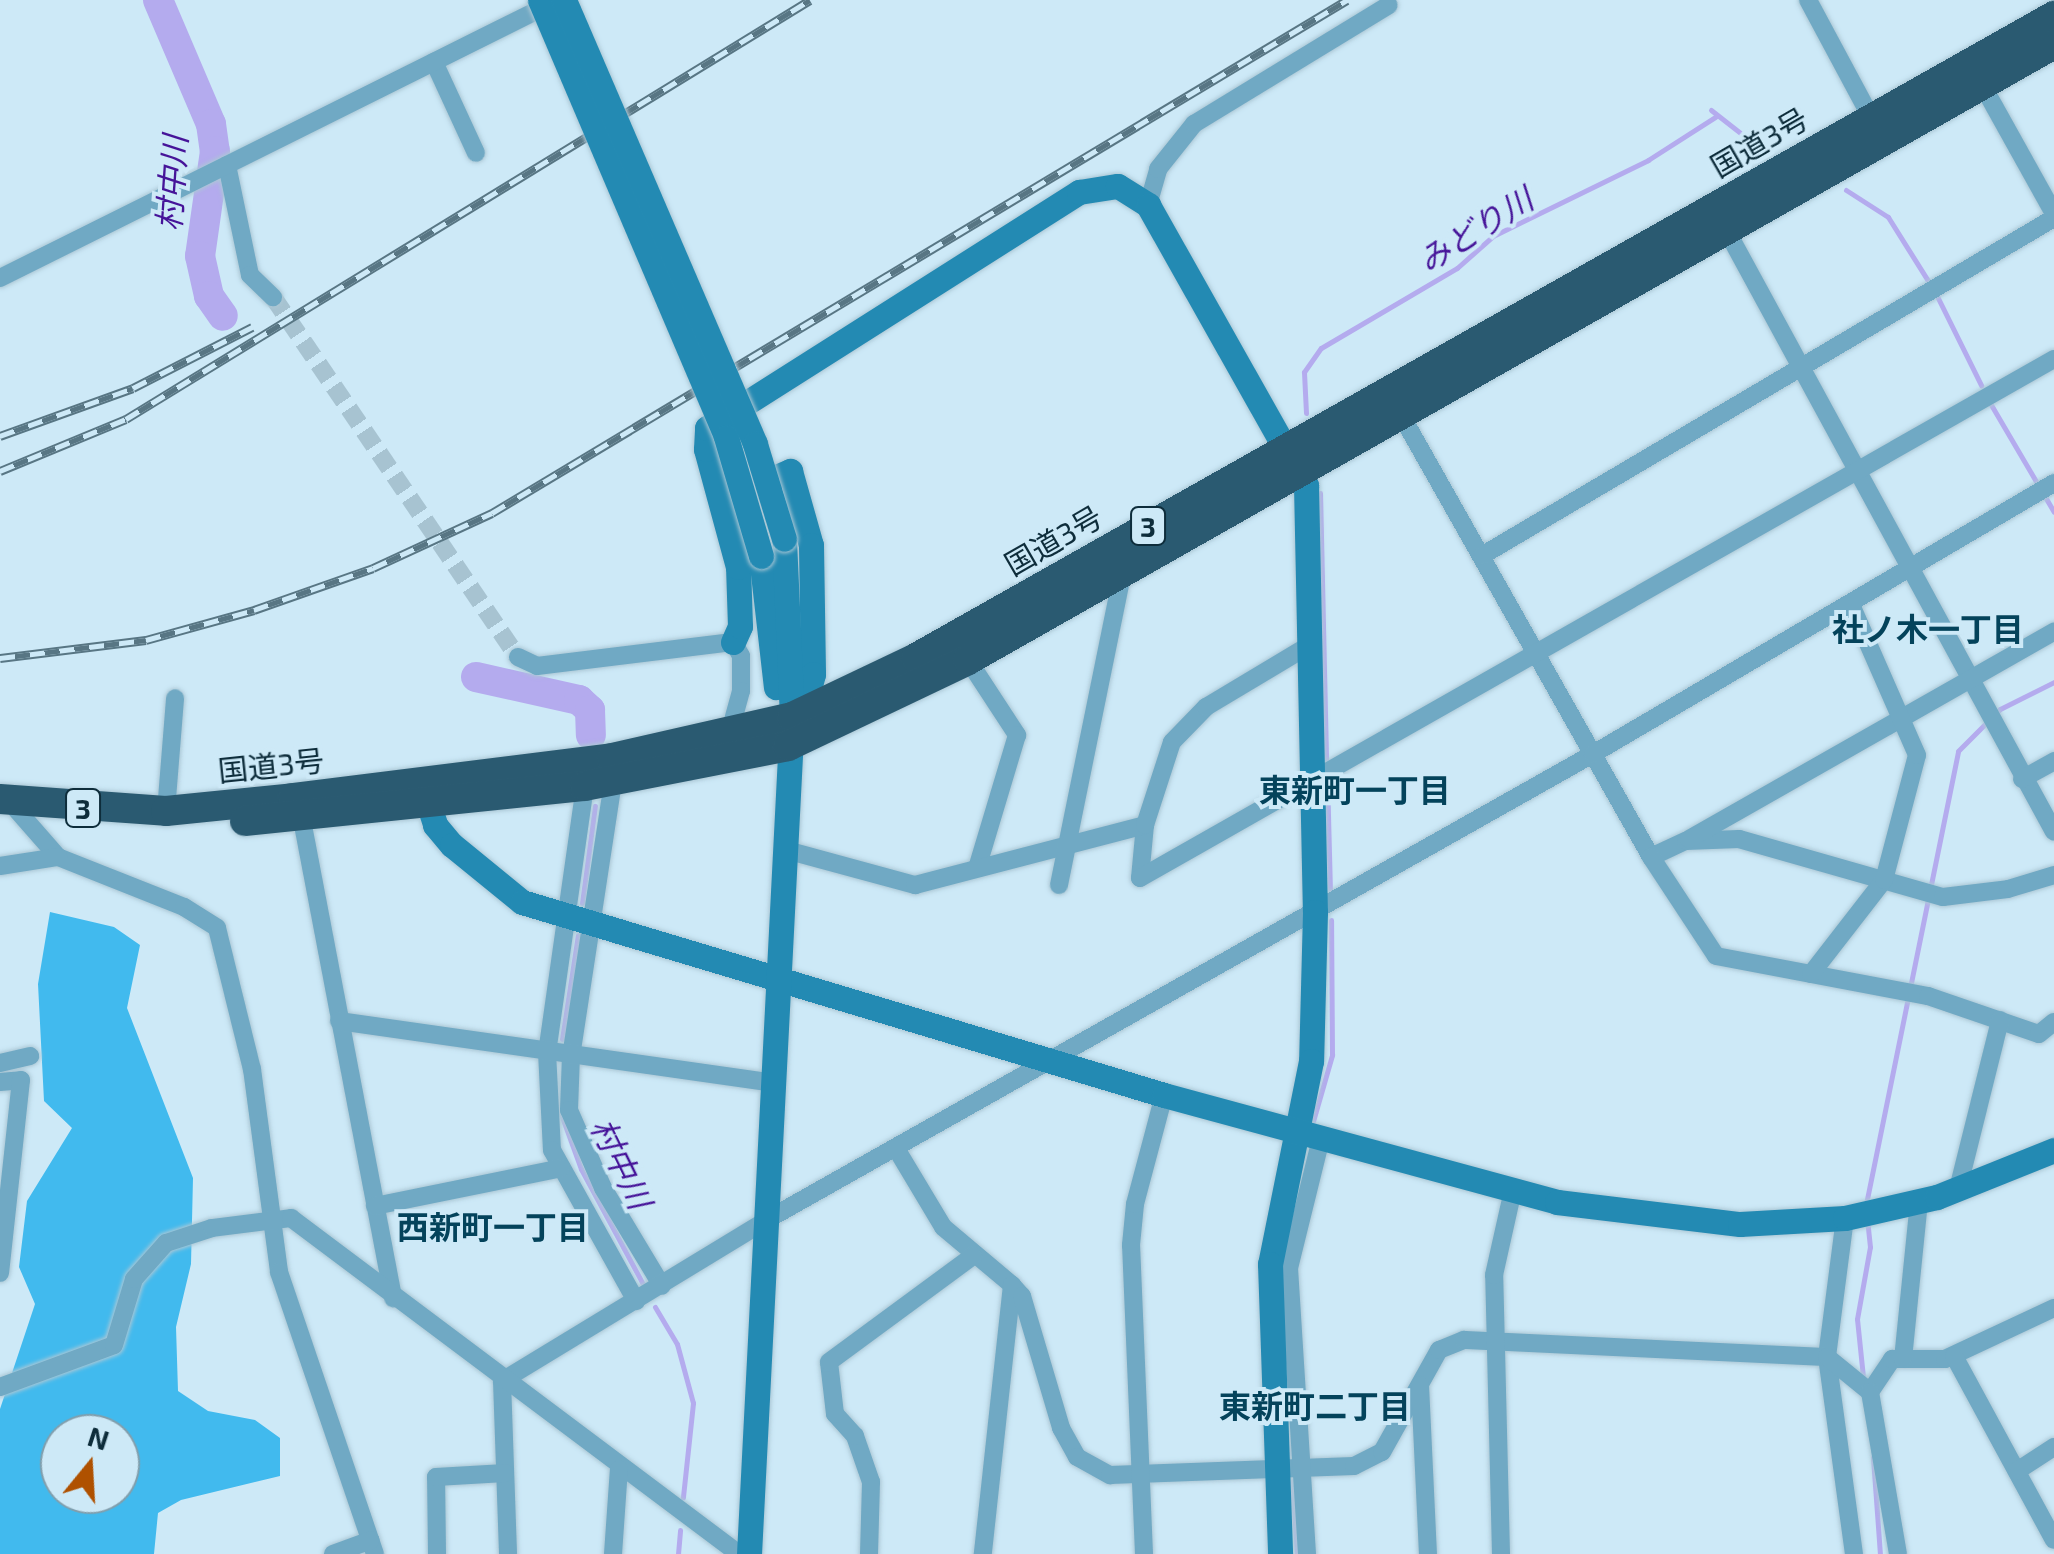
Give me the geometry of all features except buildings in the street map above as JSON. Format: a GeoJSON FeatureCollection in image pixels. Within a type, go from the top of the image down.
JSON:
{"type":"FeatureCollection","features":[{"type":"Feature","properties":{"kind":"highway","name":"国道3号"},"geometry":{"type":"LineString","coordinates":[[166,810],[219,821],[302,820],[793,723],[1294,458],[1976,74],[2054,16]]}},
{"type":"Feature","properties":{"kind":"highway","name":"国道3号"},"geometry":{"type":"LineString","coordinates":[[1976,74],[2054,44]]}},
{"type":"Feature","properties":{"kind":"highway","name":"国道3号"},"geometry":{"type":"LineString","coordinates":[[4,800],[166,810],[599,784],[793,723],[968,660],[1122,574],[1294,458],[1400,413],[1720,219]]}},
{"type":"Feature","properties":{"kind":"street"},"geometry":{"type":"LineString","coordinates":[[540,0],[726,437],[761,556],[793,723]]}},
{"type":"Feature","properties":{"kind":"street"},"geometry":{"type":"LineString","coordinates":[[0,278],[561,0],[755,444],[784,539],[793,723]]}},
{"type":"Feature","properties":{"kind":"street"},"geometry":{"type":"LineString","coordinates":[[1808,0],[1877,130]]}},
{"type":"Feature","properties":{"kind":"street"},"geometry":{"type":"LineString","coordinates":[[1148,205],[1158,169],[1194,124],[1389,5]]}},
{"type":"Feature","properties":{"kind":"street"},"geometry":{"type":"LineString","coordinates":[[434,62],[476,153]]}},
{"type":"Feature","properties":{"kind":"street"},"geometry":{"type":"LineString","coordinates":[[1483,554],[2054,216],[1976,74]]}},
{"type":"Feature","properties":{"kind":"street"},"geometry":{"type":"LineString","coordinates":[[228,165],[250,275],[273,297]]}},
{"type":"Feature","properties":{"kind":"street"},"geometry":{"type":"LineString","coordinates":[[729,735],[741,691],[742,656],[733,642],[739,584],[706,439],[720,415],[1079,192],[1118,186],[1148,205],[1294,458],[1308,646],[1315,912],[1311,1061],[1292,1131],[1270,1264],[1280,1554]]}},
{"type":"Feature","properties":{"kind":"street"},"geometry":{"type":"LineString","coordinates":[[1720,219],[1855,474],[1913,569],[2022,779],[2054,832]]}},
{"type":"Feature","properties":{"kind":"street"},"geometry":{"type":"LineString","coordinates":[[1308,646],[1206,707],[1172,742],[1145,826],[1140,878],[1538,657],[2054,359]]}},
{"type":"Feature","properties":{"kind":"street"},"geometry":{"type":"LineString","coordinates":[[1400,413],[1483,554],[1650,857],[1716,956],[1928,996],[2039,1034],[2054,1022]]}},
{"type":"Feature","properties":{"kind":"street"},"geometry":{"type":"LineString","coordinates":[[722,500],[790,470],[811,544],[793,723],[763,1222],[749,1554]]}},
{"type":"Feature","properties":{"kind":"street"},"geometry":{"type":"LineString","coordinates":[[502,1381],[763,1222],[1059,1059],[1592,754],[2052,484]]}},
{"type":"Feature","properties":{"kind":"street"},"geometry":{"type":"LineString","coordinates":[[1058,885],[1122,574]]}},
{"type":"Feature","properties":{"kind":"street"},"geometry":{"type":"LineString","coordinates":[[1811,974],[1884,880],[1916,755],[1905,716],[1851,605]]}},
{"type":"Feature","properties":{"kind":"street"},"geometry":{"type":"LineString","coordinates":[[1650,857],[2054,632]]}},
{"type":"Feature","properties":{"kind":"street"},"geometry":{"type":"LineString","coordinates":[[518,657],[538,666],[733,642]]}},
{"type":"Feature","properties":{"kind":"street"},"geometry":{"type":"LineString","coordinates":[[968,660],[1017,735],[977,868]]}},
{"type":"Feature","properties":{"kind":"street"},"geometry":{"type":"LineString","coordinates":[[166,810],[175,698]]}},
{"type":"Feature","properties":{"kind":"street"},"geometry":{"type":"LineString","coordinates":[[2022,779],[2054,762]]}},
{"type":"Feature","properties":{"kind":"street"},"geometry":{"type":"LineString","coordinates":[[599,784],[564,915],[548,1052],[552,1150],[636,1301]]}},
{"type":"Feature","properties":{"kind":"street"},"geometry":{"type":"LineString","coordinates":[[599,784],[591,923],[572,1055],[569,1110],[582,1146],[662,1286]]}},
{"type":"Feature","properties":{"kind":"street"},"geometry":{"type":"LineString","coordinates":[[425,795],[452,846],[522,902],[779,981],[1059,1059],[1164,1095],[1513,1190],[1645,1217],[1740,1224],[1859,1215],[1958,1189],[2053,1154]]}},
{"type":"Feature","properties":{"kind":"street"},"geometry":{"type":"LineString","coordinates":[[4,800],[58,856],[184,907],[217,928],[252,1069],[278,1272],[373,1547],[333,1554]]}},
{"type":"Feature","properties":{"kind":"street"},"geometry":{"type":"LineString","coordinates":[[302,820],[393,1298]]}},
{"type":"Feature","properties":{"kind":"street"},"geometry":{"type":"LineString","coordinates":[[786,850],[915,885],[1067,842],[1145,826]]}},
{"type":"Feature","properties":{"kind":"street"},"geometry":{"type":"LineString","coordinates":[[1686,840],[1738,839],[1944,897],[2008,890],[2054,875]]}},
{"type":"Feature","properties":{"kind":"street"},"geometry":{"type":"LineString","coordinates":[[0,866],[58,856]]}},
{"type":"Feature","properties":{"kind":"street"},"geometry":{"type":"LineString","coordinates":[[1958,1189],[2000,1020]]}},
{"type":"Feature","properties":{"kind":"street"},"geometry":{"type":"LineString","coordinates":[[339,1021],[773,1083]]}},
{"type":"Feature","properties":{"kind":"street"},"geometry":{"type":"LineString","coordinates":[[0,1063],[30,1056]]}},
{"type":"Feature","properties":{"kind":"street"},"geometry":{"type":"LineString","coordinates":[[0,1082],[21,1080],[9,1112],[0,1273]]}},
{"type":"Feature","properties":{"kind":"street"},"geometry":{"type":"LineString","coordinates":[[1144,1554],[1132,1245],[1135,1204],[1164,1095]]}},
{"type":"Feature","properties":{"kind":"street"},"geometry":{"type":"LineString","coordinates":[[1307,1554],[1306,1469],[1290,1268],[1321,1139]]}},
{"type":"Feature","properties":{"kind":"street"},"geometry":{"type":"LineString","coordinates":[[897,1150],[943,1226],[1022,1296],[1061,1428],[1078,1457],[1110,1475],[1354,1466],[1382,1452],[1440,1350],[1464,1340],[1827,1357],[1870,1392],[1898,1554]]}},
{"type":"Feature","properties":{"kind":"street"},"geometry":{"type":"LineString","coordinates":[[375,1206],[561,1168]]}},
{"type":"Feature","properties":{"kind":"street"},"geometry":{"type":"LineString","coordinates":[[1501,1554],[1494,1275],[1513,1190]]}},
{"type":"Feature","properties":{"kind":"street"},"geometry":{"type":"LineString","coordinates":[[1904,1359],[1919,1201]]}},
{"type":"Feature","properties":{"kind":"street"},"geometry":{"type":"LineString","coordinates":[[1854,1554],[1827,1357],[1859,1215]]}},
{"type":"Feature","properties":{"kind":"street"},"geometry":{"type":"LineString","coordinates":[[0,1387],[114,1344],[134,1279],[166,1243],[212,1228],[270,1224],[291,1218],[619,1470],[739,1554]]}},
{"type":"Feature","properties":{"kind":"street"},"geometry":{"type":"LineString","coordinates":[[869,1554],[871,1482],[855,1436],[835,1414],[830,1362],[973,1256]]}},
{"type":"Feature","properties":{"kind":"street"},"geometry":{"type":"LineString","coordinates":[[983,1554],[1012,1285]]}},
{"type":"Feature","properties":{"kind":"street"},"geometry":{"type":"LineString","coordinates":[[1870,1392],[1892,1359],[1954,1356],[2054,1308]]}},
{"type":"Feature","properties":{"kind":"street"},"geometry":{"type":"LineString","coordinates":[[1954,1356],[2054,1540]]}},
{"type":"Feature","properties":{"kind":"street"},"geometry":{"type":"LineString","coordinates":[[1420,1380],[1428,1554]]}},
{"type":"Feature","properties":{"kind":"street"},"geometry":{"type":"LineString","coordinates":[[502,1381],[508,1554]]}},
{"type":"Feature","properties":{"kind":"street"},"geometry":{"type":"LineString","coordinates":[[2017,1471],[2054,1447]]}},
{"type":"Feature","properties":{"kind":"street"},"geometry":{"type":"LineString","coordinates":[[613,1554],[619,1470]]}},
{"type":"Feature","properties":{"kind":"street"},"geometry":{"type":"LineString","coordinates":[[437,1554],[436,1477],[505,1473]]}},
{"type":"Feature","properties":{"kind":"shaded area"},"geometry":{"type":"Polygon","coordinates":[[[150,0],[167,0],[206,108],[196,103],[150,0]]]}},
{"type":"Feature","properties":{"kind":"shaded area"},"geometry":{"type":"Polygon","coordinates":[[[50,912],[114,927],[140,945],[127,1008],[193,1178],[191,1264],[176,1327],[178,1391],[208,1411],[255,1420],[280,1438],[280,1476],[181,1500],[158,1513],[154,1554],[0,1554],[0,1409],[35,1304],[19,1267],[27,1201],[72,1128],[44,1101],[38,984],[50,912]]]}},
{"type":"Feature","properties":{"kind":"waterway","name":"村中川"},"geometry":{"type":"LineString","coordinates":[[158,0],[211,124],[215,151],[200,256],[209,296],[223,316]]}},
{"type":"Feature","properties":{"kind":"waterway"},"geometry":{"type":"LineString","coordinates":[[1711,110],[1766,153]]}},
{"type":"Feature","properties":{"kind":"waterway","name":"みどり川"},"geometry":{"type":"LineString","coordinates":[[1306,413],[1304,372],[1321,348],[1457,268],[1493,236],[1648,160],[1715,117]]}},
{"type":"Feature","properties":{"kind":"waterway"},"geometry":{"type":"LineString","coordinates":[[1846,190],[1888,217],[1930,284]]}},
{"type":"Feature","properties":{"kind":"waterway"},"geometry":{"type":"LineString","coordinates":[[1936,294],[1981,385]]}},
{"type":"Feature","properties":{"kind":"waterway"},"geometry":{"type":"LineString","coordinates":[[1990,403],[2054,512]]}},
{"type":"Feature","properties":{"kind":"waterway","name":"みどり川"},"geometry":{"type":"LineString","coordinates":[[1320,493],[1326,766]]}},
{"type":"Feature","properties":{"kind":"waterway","name":"村中川"},"geometry":{"type":"LineString","coordinates":[[476,677],[579,700],[590,710],[591,735]]}},
{"type":"Feature","properties":{"kind":"waterway"},"geometry":{"type":"LineString","coordinates":[[1866,1204],[1958,751],[2000,709],[2054,682]]}},
{"type":"Feature","properties":{"kind":"waterway","name":"みどり川"},"geometry":{"type":"LineString","coordinates":[[1327,777],[1330,889]]}},
{"type":"Feature","properties":{"kind":"waterway","name":"村中川"},"geometry":{"type":"LineString","coordinates":[[582,903],[595,806]]}},
{"type":"Feature","properties":{"kind":"waterway","name":"みどり川"},"geometry":{"type":"LineString","coordinates":[[1313,1121],[1332,1055],[1331,920]]}},
{"type":"Feature","properties":{"kind":"waterway","name":"村中川"},"geometry":{"type":"LineString","coordinates":[[562,1039],[578,935]]}},
{"type":"Feature","properties":{"kind":"waterway","name":"村中川"},"geometry":{"type":"LineString","coordinates":[[557,1103],[581,1169],[644,1286]]}},
{"type":"Feature","properties":{"kind":"waterway"},"geometry":{"type":"LineString","coordinates":[[1863,1377],[1857,1319],[1870,1247],[1867,1220]]}},
{"type":"Feature","properties":{"kind":"waterway","name":"村中川"},"geometry":{"type":"LineString","coordinates":[[655,1307],[677,1344],[693,1403],[683,1497]]}},
{"type":"Feature","properties":{"kind":"waterway","name":"みどり川"},"geometry":{"type":"LineString","coordinates":[[1291,1436],[1291,1453]]}},
{"type":"Feature","properties":{"kind":"waterway"},"geometry":{"type":"LineString","coordinates":[[1873,1457],[1880,1554]]}},
{"type":"Feature","properties":{"kind":"waterway","name":"みどり川"},"geometry":{"type":"LineString","coordinates":[[1292,1481],[1297,1554]]}},
{"type":"Feature","properties":{"kind":"waterway","name":"村中川"},"geometry":{"type":"LineString","coordinates":[[678,1554],[680,1530]]}},
{"type":"Feature","properties":{"kind":"tunnel"},"geometry":{"type":"LineString","coordinates":[[273,297],[518,657]]}},
{"type":"Feature","properties":{"kind":"railway"},"geometry":{"type":"LineString","coordinates":[[0,471],[126,419],[810,0]]}},
{"type":"Feature","properties":{"kind":"railway"},"geometry":{"type":"LineString","coordinates":[[0,658],[146,640],[254,610],[373,568],[492,513],[1347,0]]}},
{"type":"Feature","properties":{"kind":"railway"},"geometry":{"type":"LineString","coordinates":[[0,436],[133,388],[252,327]]}},
{"type":"Feature","properties":{"kind":"district","name":"社ノ木一丁目"},"geometry":{"type":"Point","coordinates":[1928,628]}},
{"type":"Feature","properties":{"kind":"district","name":"東新町一丁目"},"geometry":{"type":"Point","coordinates":[1355,789]}},
{"type":"Feature","properties":{"kind":"district","name":"西新町一丁目"},"geometry":{"type":"Point","coordinates":[493,1226]}},
{"type":"Feature","properties":{"kind":"district","name":"東新町二丁目"},"geometry":{"type":"Point","coordinates":[1315,1405]}}]}
